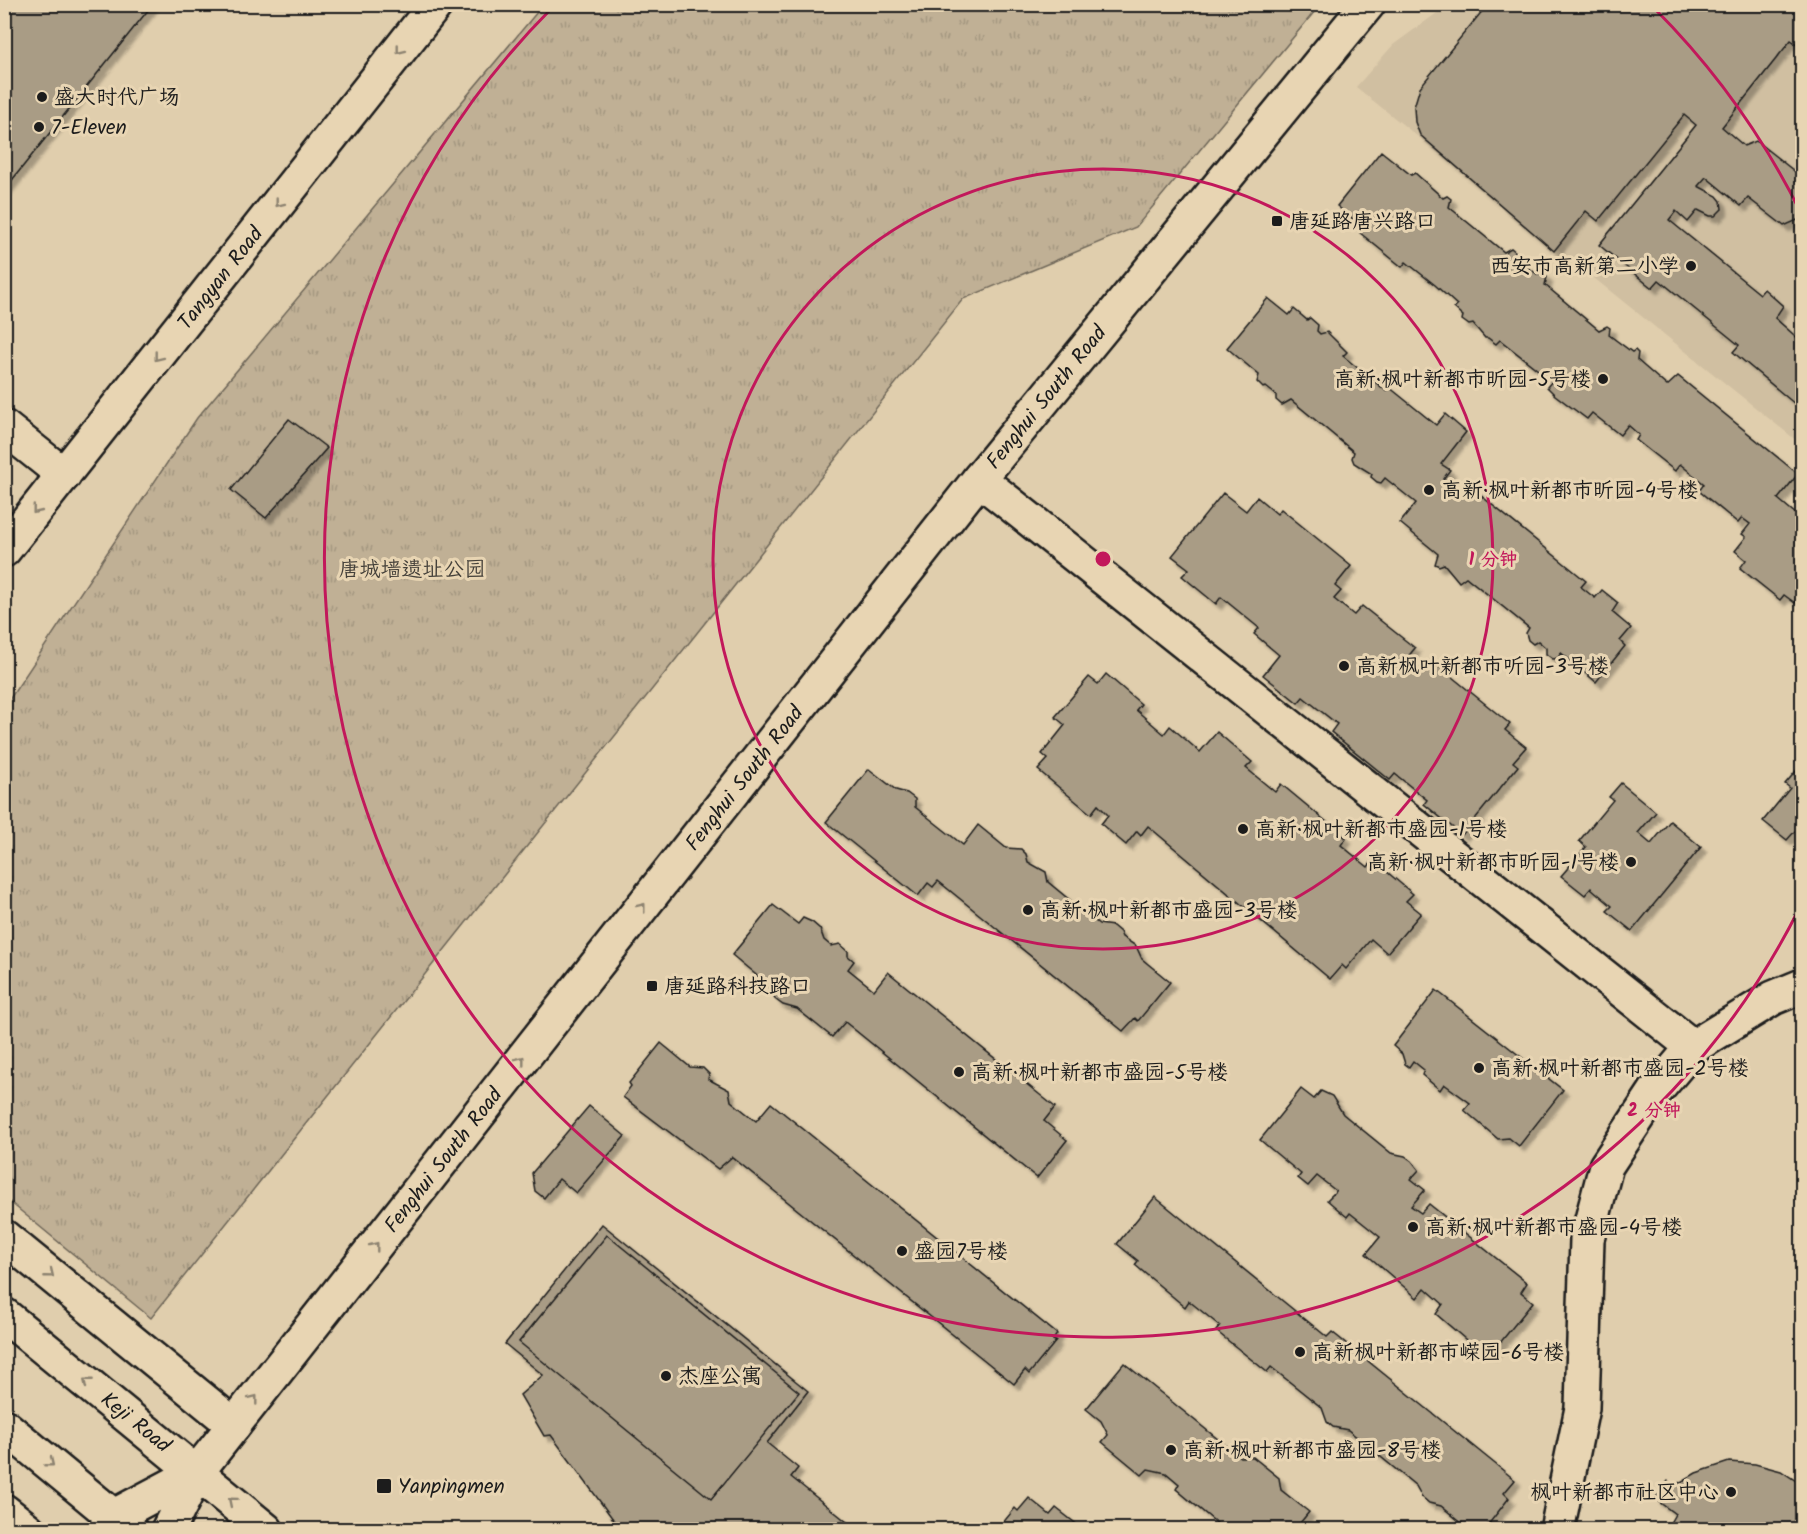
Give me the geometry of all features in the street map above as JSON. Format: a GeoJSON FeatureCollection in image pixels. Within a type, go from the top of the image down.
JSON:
{"type":"FeatureCollection","features":[{"type":"Feature","properties":{"kind":"main road","name":"Tangyan Road"},"geometry":{"type":"LineString","coordinates":[[4,550],[436,4]]}},
{"type":"Feature","properties":{"kind":"main road","name":"Fenghui South Road"},"geometry":{"type":"LineString","coordinates":[[84,1530],[117,1525],[197,1472],[979,479],[1368,4]]}},
{"type":"Feature","properties":{"kind":"main road"},"geometry":{"type":"LineString","coordinates":[[4,427],[64,475]]}},
{"type":"Feature","properties":{"kind":"main road"},"geometry":{"type":"LineString","coordinates":[[979,479],[1693,1047]]}},
{"type":"Feature","properties":{"kind":"main road"},"geometry":{"type":"LineString","coordinates":[[1557,1530],[1582,1408],[1587,1239],[1606,1166],[1655,1092],[1693,1047],[1773,998],[1803,987]]}},
{"type":"Feature","properties":{"kind":"main road"},"geometry":{"type":"LineString","coordinates":[[4,1237],[234,1425]]}},
{"type":"Feature","properties":{"kind":"main road","name":"Keji Road"},"geometry":{"type":"LineString","coordinates":[[4,1315],[266,1530]]}},
{"type":"Feature","properties":{"kind":"main road"},"geometry":{"type":"LineString","coordinates":[[4,1426],[117,1525]]}},
{"type":"Feature","properties":{"kind":"main road"},"geometry":{"type":"LineString","coordinates":[[168,1530],[197,1472]]}},
{"type":"Feature","properties":{"kind":"main road"},"geometry":{"type":"LineString","coordinates":[[4,1511],[28,1530]]}},
{"type":"Feature","properties":{"kind":"shaded area","name":"西安市高新第二小学"},"geometry":{"type":"Polygon","coordinates":[[[1448,5],[1802,5],[1802,445],[1356,87],[1393,45],[1448,5]]]}},
{"type":"Feature","properties":{"kind":"green space","name":"唐城墙遗址公园"},"geometry":{"type":"Polygon","coordinates":[[[543,5],[1320,5],[1136,227],[963,299],[151,1318],[5,1198],[5,706],[197,418],[543,5]]]}},
{"type":"Feature","properties":{"kind":"building","name":"盛大时代广场"},"geometry":{"type":"Polygon","coordinates":[[[4,4],[153,4],[4,190],[4,4]]]}},
{"type":"Feature","properties":{"kind":"building","name":"西安市高新第二小学"},"geometry":{"type":"Polygon","coordinates":[[[1488,4],[1802,4],[1802,48],[1791,40],[1722,127],[1744,146],[1756,141],[1798,174],[1802,169],[1802,218],[1784,226],[1748,198],[1741,206],[1706,177],[1698,186],[1717,196],[1721,201],[1722,209],[1715,216],[1698,210],[1688,222],[1676,211],[1669,220],[1760,294],[1764,289],[1783,306],[1775,318],[1802,342],[1802,410],[1733,352],[1739,345],[1659,280],[1652,288],[1599,245],[1696,125],[1684,115],[1598,221],[1586,211],[1554,251],[1420,135],[1415,122],[1414,107],[1420,87],[1488,4]]]}},
{"type":"Feature","properties":{"kind":"building","name":"高新·枫叶新都市昕园-5号楼"},"geometry":{"type":"Polygon","coordinates":[[[1381,151],[1411,175],[1415,173],[1443,198],[1447,196],[1451,199],[1449,207],[1504,252],[1511,248],[1517,253],[1517,259],[1537,274],[1542,273],[1547,277],[1545,285],[1599,330],[1607,326],[1610,328],[1609,335],[1632,352],[1635,350],[1638,353],[1637,360],[1667,386],[1678,376],[1798,474],[1778,499],[1802,519],[1802,594],[1795,603],[1784,595],[1780,600],[1740,568],[1746,560],[1735,551],[1746,537],[1742,534],[1750,524],[1742,518],[1738,523],[1699,491],[1704,484],[1680,464],[1675,471],[1636,440],[1639,435],[1628,425],[1620,435],[1592,413],[1587,419],[1547,387],[1552,381],[1500,340],[1496,344],[1485,338],[1473,324],[1469,325],[1462,320],[1463,316],[1454,308],[1457,305],[1435,285],[1406,262],[1402,267],[1360,233],[1364,228],[1337,206],[1381,151]]]}},
{"type":"Feature","properties":{"kind":"building","name":"高新·枫叶新都市昕园-4号楼"},"geometry":{"type":"Polygon","coordinates":[[[1268,298],[1289,315],[1294,309],[1307,320],[1310,318],[1318,325],[1317,331],[1320,334],[1327,332],[1347,352],[1343,356],[1386,391],[1389,387],[1436,425],[1445,414],[1466,432],[1441,464],[1450,470],[1443,479],[1462,495],[1469,486],[1586,581],[1581,587],[1595,598],[1602,590],[1618,603],[1612,612],[1631,628],[1620,641],[1625,646],[1596,682],[1561,653],[1558,658],[1553,659],[1546,654],[1546,648],[1538,641],[1533,644],[1528,640],[1526,633],[1529,628],[1466,577],[1459,582],[1444,564],[1439,566],[1435,564],[1438,554],[1400,523],[1416,503],[1385,478],[1381,483],[1377,482],[1371,477],[1372,474],[1354,463],[1352,458],[1354,452],[1291,400],[1282,405],[1276,400],[1276,395],[1257,382],[1259,375],[1227,348],[1268,298]]]}},
{"type":"Feature","properties":{"kind":"building"},"geometry":{"type":"Polygon","coordinates":[[[289,419],[327,448],[266,518],[231,490],[289,419]]]}},
{"type":"Feature","properties":{"kind":"building","name":"高新枫叶新都市听园-3号楼"},"geometry":{"type":"Polygon","coordinates":[[[1223,493],[1246,511],[1257,497],[1277,514],[1281,509],[1351,566],[1335,586],[1341,591],[1334,599],[1354,615],[1362,606],[1415,648],[1407,658],[1423,671],[1431,660],[1510,724],[1505,730],[1526,747],[1513,762],[1518,766],[1462,835],[1424,804],[1427,800],[1395,774],[1390,780],[1331,732],[1337,724],[1303,697],[1298,703],[1263,675],[1279,655],[1254,634],[1259,628],[1221,597],[1216,604],[1182,576],[1189,569],[1172,556],[1223,493]]]}},
{"type":"Feature","properties":{"kind":"building","name":"高新·枫叶新都市盛园-1号楼"},"geometry":{"type":"Polygon","coordinates":[[[1106,674],[1141,704],[1136,710],[1164,734],[1170,726],[1200,752],[1217,732],[1252,762],[1246,768],[1275,792],[1281,784],[1346,838],[1341,845],[1368,867],[1373,860],[1413,894],[1406,901],[1421,913],[1387,953],[1371,939],[1346,969],[1342,965],[1330,979],[1148,826],[1141,835],[1137,831],[1126,845],[1101,824],[1108,815],[1098,805],[1091,814],[1038,770],[1048,759],[1042,754],[1065,725],[1055,717],[1089,677],[1098,684],[1106,674]]]}},
{"type":"Feature","properties":{"kind":"building"},"geometry":{"type":"Polygon","coordinates":[[[1802,764],[1802,838],[1795,831],[1787,840],[1763,821],[1790,788],[1785,784],[1802,764]]]}},
{"type":"Feature","properties":{"kind":"building","name":"高新·枫叶新都市盛园-3号楼"},"geometry":{"type":"Polygon","coordinates":[[[869,769],[896,790],[907,793],[915,799],[915,807],[963,845],[978,825],[1006,848],[1021,849],[1026,854],[1028,862],[1046,872],[1048,882],[1099,924],[1113,926],[1122,937],[1136,946],[1142,959],[1170,982],[1138,1021],[1135,1018],[1123,1031],[938,881],[933,887],[928,883],[918,896],[826,822],[869,769]]]}},
{"type":"Feature","properties":{"kind":"building","name":"高新·枫叶新都市昕园-1号楼"},"geometry":{"type":"Polygon","coordinates":[[[1621,783],[1656,812],[1638,833],[1651,844],[1670,821],[1701,847],[1632,931],[1607,911],[1612,906],[1591,888],[1585,895],[1561,876],[1586,847],[1579,841],[1613,800],[1609,797],[1621,783]]]}},
{"type":"Feature","properties":{"kind":"building","name":"高新·枫叶新都市盛园-5号楼"},"geometry":{"type":"Polygon","coordinates":[[[773,905],[798,924],[803,918],[812,922],[820,929],[824,940],[831,946],[840,944],[854,961],[848,969],[874,990],[888,972],[1055,1107],[1044,1121],[1067,1140],[1037,1178],[845,1022],[832,1037],[797,1009],[783,1005],[776,1000],[767,984],[732,955],[773,905]]]}},
{"type":"Feature","properties":{"kind":"building","name":"高新·枫叶新都市盛园-2号楼"},"geometry":{"type":"Polygon","coordinates":[[[1436,990],[1563,1090],[1519,1146],[1509,1138],[1498,1139],[1464,1110],[1470,1103],[1444,1084],[1440,1090],[1422,1075],[1424,1070],[1413,1061],[1409,1067],[1405,1064],[1402,1054],[1393,1046],[1436,990]]]}},
{"type":"Feature","properties":{"kind":"building","name":"盛园7号楼"},"geometry":{"type":"Polygon","coordinates":[[[661,1043],[690,1067],[703,1068],[709,1074],[708,1079],[729,1090],[731,1101],[756,1121],[771,1103],[1057,1334],[1053,1340],[1056,1341],[1029,1374],[1025,1370],[1014,1384],[732,1157],[718,1169],[623,1097],[631,1086],[629,1083],[661,1043]]]}},
{"type":"Feature","properties":{"kind":"building","name":"高新·枫叶新都市盛园-4号楼"},"geometry":{"type":"Polygon","coordinates":[[[1301,1089],[1314,1099],[1321,1091],[1332,1096],[1343,1114],[1391,1153],[1405,1156],[1412,1161],[1419,1170],[1411,1179],[1425,1190],[1411,1206],[1421,1213],[1429,1204],[1527,1283],[1521,1292],[1533,1302],[1491,1354],[1475,1341],[1472,1345],[1436,1314],[1443,1304],[1425,1288],[1417,1298],[1366,1254],[1380,1237],[1350,1213],[1347,1217],[1327,1200],[1336,1191],[1317,1176],[1308,1186],[1298,1178],[1301,1174],[1260,1140],[1301,1089]]]}},
{"type":"Feature","properties":{"kind":"building"},"geometry":{"type":"Polygon","coordinates":[[[589,1106],[625,1136],[576,1193],[559,1179],[544,1198],[535,1191],[532,1173],[589,1106]]]}},
{"type":"Feature","properties":{"kind":"building","name":"高新枫叶新都市嵘园-6号楼"},"geometry":{"type":"Polygon","coordinates":[[[1155,1197],[1327,1337],[1332,1332],[1515,1480],[1504,1493],[1509,1498],[1484,1530],[1470,1530],[1441,1506],[1429,1503],[1422,1497],[1416,1486],[1348,1430],[1333,1427],[1327,1422],[1322,1408],[1271,1367],[1267,1372],[1216,1331],[1220,1326],[1189,1301],[1185,1307],[1135,1265],[1138,1261],[1117,1244],[1155,1197]]]}},
{"type":"Feature","properties":{"kind":"building","name":"杰座公寓"},"geometry":{"type":"Polygon","coordinates":[[[602,1224],[808,1391],[767,1443],[798,1468],[791,1477],[857,1530],[621,1530],[551,1435],[544,1436],[520,1395],[543,1375],[505,1344],[602,1224]]]}},
{"type":"Feature","properties":{"kind":"building"},"geometry":{"type":"Polygon","coordinates":[[[607,1235],[799,1392],[711,1499],[519,1342],[607,1235]]]}},
{"type":"Feature","properties":{"kind":"building","name":"高新·枫叶新都市盛园-8号楼"},"geometry":{"type":"Polygon","coordinates":[[[1124,1363],[1240,1457],[1253,1457],[1279,1478],[1281,1490],[1309,1512],[1300,1523],[1307,1530],[1225,1530],[1176,1489],[1179,1484],[1166,1473],[1148,1469],[1142,1475],[1102,1442],[1108,1435],[1101,1421],[1086,1409],[1124,1363]]]}},
{"type":"Feature","properties":{"kind":"building","name":"枫叶新都市社区中心"},"geometry":{"type":"Polygon","coordinates":[[[1729,1462],[1755,1464],[1781,1471],[1802,1485],[1802,1530],[1666,1530],[1675,1514],[1655,1499],[1668,1481],[1674,1486],[1696,1473],[1729,1462]]]}},
{"type":"Feature","properties":{"kind":"building"},"geometry":{"type":"Polygon","coordinates":[[[1029,1498],[1050,1515],[1056,1508],[1084,1530],[997,1530],[1015,1508],[1018,1511],[1029,1498]]]}},
{"type":"Feature","properties":{"kind":"place","name":"盛大时代广场"},"geometry":{"type":"Point","coordinates":[42,97]}},
{"type":"Feature","properties":{"kind":"place","name":"7-Eleven"},"geometry":{"type":"Point","coordinates":[39,127]}},
{"type":"Feature","properties":{"kind":"place","name":"唐延路唐兴路口"},"geometry":{"type":"Point","coordinates":[1277,221]}},
{"type":"Feature","properties":{"kind":"place","name":"西安市高新第二小学"},"geometry":{"type":"Point","coordinates":[1691,266]}},
{"type":"Feature","properties":{"kind":"place","name":"高新·枫叶新都市昕园-5号楼"},"geometry":{"type":"Point","coordinates":[1603,379]}},
{"type":"Feature","properties":{"kind":"place","name":"高新·枫叶新都市昕园-4号楼"},"geometry":{"type":"Point","coordinates":[1429,490]}},
{"type":"Feature","properties":{"kind":"place","name":"高新枫叶新都市听园-3号楼"},"geometry":{"type":"Point","coordinates":[1344,666]}},
{"type":"Feature","properties":{"kind":"place","name":"高新·枫叶新都市盛园-1号楼"},"geometry":{"type":"Point","coordinates":[1243,829]}},
{"type":"Feature","properties":{"kind":"place","name":"高新·枫叶新都市昕园-1号楼"},"geometry":{"type":"Point","coordinates":[1631,862]}},
{"type":"Feature","properties":{"kind":"place","name":"高新·枫叶新都市盛园-3号楼"},"geometry":{"type":"Point","coordinates":[1028,910]}},
{"type":"Feature","properties":{"kind":"place","name":"唐延路科技路口"},"geometry":{"type":"Point","coordinates":[652,986]}},
{"type":"Feature","properties":{"kind":"place","name":"高新·枫叶新都市盛园-2号楼"},"geometry":{"type":"Point","coordinates":[1479,1068]}},
{"type":"Feature","properties":{"kind":"place","name":"高新·枫叶新都市盛园-5号楼"},"geometry":{"type":"Point","coordinates":[959,1072]}},
{"type":"Feature","properties":{"kind":"place","name":"高新·枫叶新都市盛园-4号楼"},"geometry":{"type":"Point","coordinates":[1413,1227]}},
{"type":"Feature","properties":{"kind":"place","name":"盛园7号楼"},"geometry":{"type":"Point","coordinates":[902,1251]}},
{"type":"Feature","properties":{"kind":"place","name":"高新枫叶新都市嵘园-6号楼"},"geometry":{"type":"Point","coordinates":[1300,1352]}},
{"type":"Feature","properties":{"kind":"place","name":"杰座公寓"},"geometry":{"type":"Point","coordinates":[666,1376]}},
{"type":"Feature","properties":{"kind":"place","name":"高新·枫叶新都市盛园-8号楼"},"geometry":{"type":"Point","coordinates":[1171,1450]}},
{"type":"Feature","properties":{"kind":"place","name":"Yanpingmen"},"geometry":{"type":"Point","coordinates":[384,1486]}},
{"type":"Feature","properties":{"kind":"place","name":"枫叶新都市社区中心"},"geometry":{"type":"Point","coordinates":[1731,1492]}}]}
